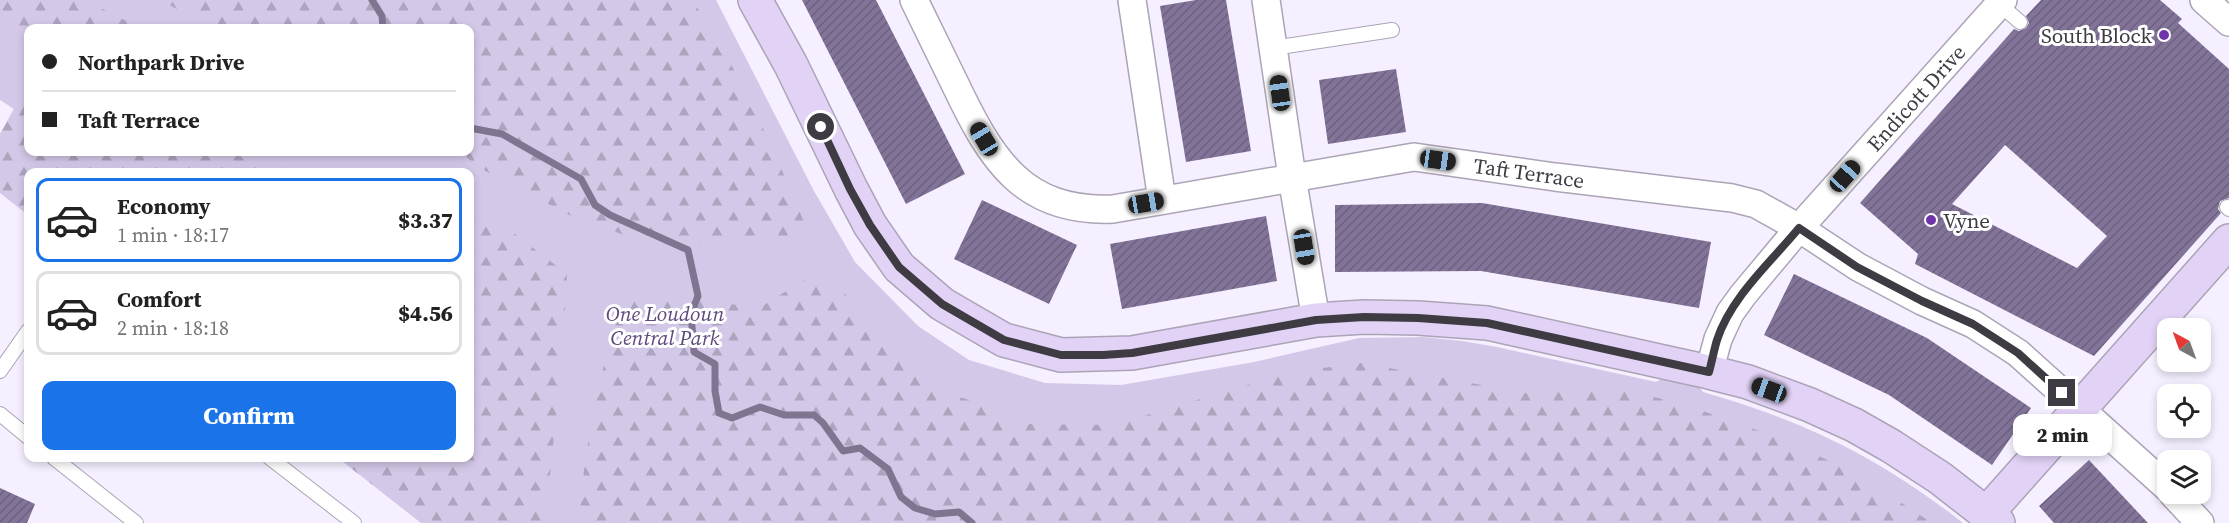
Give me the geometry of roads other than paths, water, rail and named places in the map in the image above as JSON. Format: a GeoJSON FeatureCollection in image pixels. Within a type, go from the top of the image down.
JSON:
{"type":"FeatureCollection","features":[{"type":"Feature","properties":{"kind":"street"},"geometry":{"type":"LineString","coordinates":[[755,0],[791,65],[850,189],[870,225],[899,267],[942,304],[1004,340],[1061,355],[1103,355],[1132,353],[1316,320],[1364,317],[1487,323],[1709,372],[1748,382],[1789,397],[1854,425],[1891,446],[1940,478],[1992,518],[2080,409],[2225,253]]}},
{"type":"Feature","properties":{"kind":"street","name":"Taft Terrace"},"geometry":{"type":"LineString","coordinates":[[914,0],[975,124],[993,154],[1026,188],[1072,206],[1095,210],[1113,209],[1414,157],[1555,177],[1732,198],[1756,204],[1799,228],[1857,267],[1982,330],[2018,353],[2157,478]]}},
{"type":"Feature","properties":{"kind":"street"},"geometry":{"type":"LineString","coordinates":[[1132,0],[1162,200]]}},
{"type":"Feature","properties":{"kind":"street"},"geometry":{"type":"LineString","coordinates":[[1266,0],[1316,320]]}},
{"type":"Feature","properties":{"kind":"street"},"geometry":{"type":"LineString","coordinates":[[2204,0],[2229,22]]}},
{"type":"Feature","properties":{"kind":"street","name":"Endicott Drive"},"geometry":{"type":"LineString","coordinates":[[1709,372],[1718,339],[1730,313],[1743,295],[1799,228],[2001,2]]}},
{"type":"Feature","properties":{"kind":"street"},"geometry":{"type":"LineString","coordinates":[[2182,504],[2200,523]]}},
{"type":"Feature","properties":{"kind":"lane"},"geometry":{"type":"LineString","coordinates":[[2001,2],[2020,22]]}},
{"type":"Feature","properties":{"kind":"lane"},"geometry":{"type":"LineString","coordinates":[[1273,48],[1392,30]]}},
{"type":"Feature","properties":{"kind":"lane"},"geometry":{"type":"LineString","coordinates":[[0,371],[24,338]]}},
{"type":"Feature","properties":{"kind":"lane"},"geometry":{"type":"LineString","coordinates":[[0,414],[24,434]]}},
{"type":"Feature","properties":{"kind":"lane"},"geometry":{"type":"LineString","coordinates":[[59,462],[136,523]]}},
{"type":"Feature","properties":{"kind":"lane"},"geometry":{"type":"LineString","coordinates":[[275,462],[354,523]]}},
{"type":"Feature","properties":{"kind":"waterway"},"geometry":{"type":"LineString","coordinates":[[372,0],[382,16],[383,24]]}},
{"type":"Feature","properties":{"kind":"waterway"},"geometry":{"type":"LineString","coordinates":[[474,129],[502,134],[581,179],[595,205],[610,215],[688,250],[698,296],[691,314],[694,352],[715,364],[715,391],[719,413],[732,418],[760,407],[784,415],[814,415],[823,423],[843,451],[860,448],[888,469],[901,497],[915,508],[935,514],[959,512],[972,523]]}},
{"type":"Feature","properties":{"kind":"place","name":"South Block"},"geometry":{"type":"Point","coordinates":[2164,35]}},
{"type":"Feature","properties":{"kind":"place","name":"Vyne"},"geometry":{"type":"Point","coordinates":[1931,220]}},
{"type":"Feature","properties":{"kind":"park label","name":"One Loudoun Central Park"},"geometry":{"type":"Point","coordinates":[665,325]}}]}
